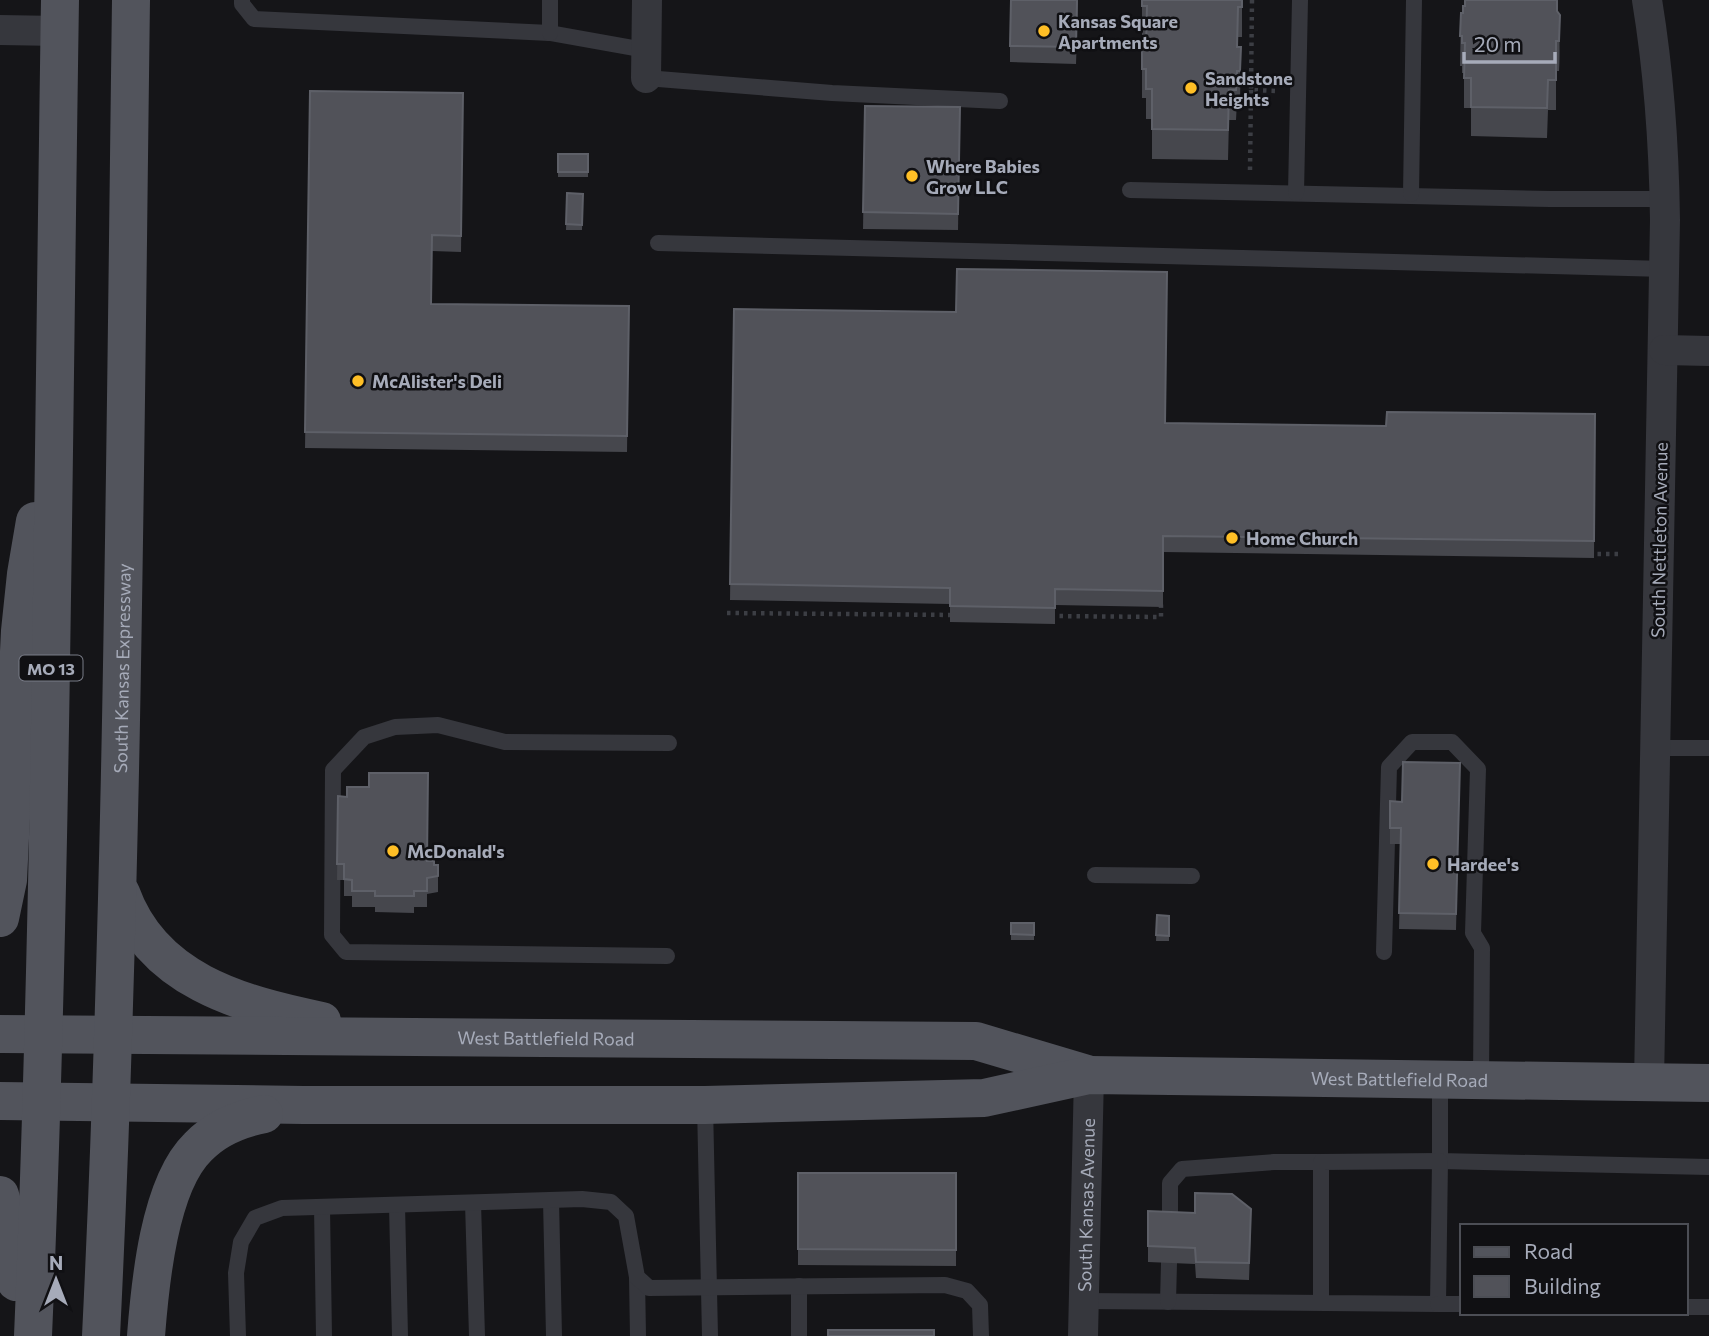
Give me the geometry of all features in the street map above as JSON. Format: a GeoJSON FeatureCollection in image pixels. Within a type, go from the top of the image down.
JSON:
{"type":"FeatureCollection","features":[{"type":"Feature","properties":{"kind":"main road","name":"South Kansas Expressway"},"geometry":{"type":"LineString","coordinates":[[102,1336],[113,1104],[119,887],[131,0]]}},
{"type":"Feature","properties":{"kind":"main road","name":"MO 13"},"geometry":{"type":"LineString","coordinates":[[33,1336],[43,1102],[55,430],[59,15]]}},
{"type":"Feature","properties":{"kind":"main road"},"geometry":{"type":"LineString","coordinates":[[0,918],[8,880],[20,631],[26,574],[55,430]]}},
{"type":"Feature","properties":{"kind":"main road"},"geometry":{"type":"LineString","coordinates":[[119,887],[135,925],[159,954],[189,976],[222,993],[275,1011],[326,1022],[480,1038]]}},
{"type":"Feature","properties":{"kind":"main road","name":"West Battlefield Road"},"geometry":{"type":"LineString","coordinates":[[0,1034],[976,1041],[1088,1075]]}},
{"type":"Feature","properties":{"kind":"main road","name":"West Battlefield Road"},"geometry":{"type":"LineString","coordinates":[[0,1101],[113,1104],[705,1105],[984,1098],[1088,1075],[1709,1083]]}},
{"type":"Feature","properties":{"kind":"main road"},"geometry":{"type":"LineString","coordinates":[[146,1336],[150,1285],[162,1225],[172,1193],[193,1152],[212,1134],[232,1123],[304,1105]]}},
{"type":"Feature","properties":{"kind":"main road"},"geometry":{"type":"LineString","coordinates":[[0,1195],[12,1239],[18,1336]]}},
{"type":"Feature","properties":{"kind":"street"},"geometry":{"type":"LineString","coordinates":[[646,64],[647,0]]}},
{"type":"Feature","properties":{"kind":"street","name":"South Nettleton Avenue"},"geometry":{"type":"LineString","coordinates":[[1647,0],[1657,76],[1664,199],[1664,350],[1649,1082]]}},
{"type":"Feature","properties":{"kind":"street"},"geometry":{"type":"LineString","coordinates":[[0,30],[59,15]]}},
{"type":"Feature","properties":{"kind":"street"},"geometry":{"type":"LineString","coordinates":[[1664,350],[1709,351]]}},
{"type":"Feature","properties":{"kind":"street","name":"South Kansas Avenue"},"geometry":{"type":"LineString","coordinates":[[1083,1336],[1088,1075]]}},
{"type":"Feature","properties":{"kind":"lane"},"geometry":{"type":"LineString","coordinates":[[242,0],[242,4],[254,19],[550,33],[646,64],[832,93],[1000,101]]}},
{"type":"Feature","properties":{"kind":"lane"},"geometry":{"type":"LineString","coordinates":[[550,0],[550,33]]}},
{"type":"Feature","properties":{"kind":"lane"},"geometry":{"type":"LineString","coordinates":[[1296,193],[1300,0]]}},
{"type":"Feature","properties":{"kind":"lane"},"geometry":{"type":"LineString","coordinates":[[1411,194],[1414,0]]}},
{"type":"Feature","properties":{"kind":"lane"},"geometry":{"type":"LineString","coordinates":[[1130,190],[1664,199]]}},
{"type":"Feature","properties":{"kind":"lane"},"geometry":{"type":"LineString","coordinates":[[658,243],[1664,269]]}},
{"type":"Feature","properties":{"kind":"lane"},"geometry":{"type":"LineString","coordinates":[[667,956],[346,952],[332,935],[333,770],[364,737],[395,727],[438,725],[505,742],[669,743]]}},
{"type":"Feature","properties":{"kind":"lane"},"geometry":{"type":"LineString","coordinates":[[1384,952],[1389,767],[1412,742],[1452,742],[1478,769],[1473,933],[1482,948],[1481,1080]]}},
{"type":"Feature","properties":{"kind":"lane"},"geometry":{"type":"LineString","coordinates":[[1655,748],[1709,748]]}},
{"type":"Feature","properties":{"kind":"lane"},"geometry":{"type":"LineString","coordinates":[[1096,875],[1192,876]]}},
{"type":"Feature","properties":{"kind":"lane"},"geometry":{"type":"LineString","coordinates":[[1438,1304],[1440,1079]]}},
{"type":"Feature","properties":{"kind":"lane"},"geometry":{"type":"LineString","coordinates":[[705,1105],[710,1336]]}},
{"type":"Feature","properties":{"kind":"lane"},"geometry":{"type":"LineString","coordinates":[[1170,1228],[1170,1183],[1182,1168],[1275,1162],[1440,1161],[1709,1167]]}},
{"type":"Feature","properties":{"kind":"lane"},"geometry":{"type":"LineString","coordinates":[[1321,1162],[1321,1303]]}},
{"type":"Feature","properties":{"kind":"lane"},"geometry":{"type":"LineString","coordinates":[[238,1336],[238,1262],[241,1242],[255,1217],[282,1208],[582,1199],[611,1202],[626,1216],[637,1277],[638,1336]]}},
{"type":"Feature","properties":{"kind":"lane"},"geometry":{"type":"LineString","coordinates":[[551,1200],[554,1336]]}},
{"type":"Feature","properties":{"kind":"lane"},"geometry":{"type":"LineString","coordinates":[[473,1203],[477,1336]]}},
{"type":"Feature","properties":{"kind":"lane"},"geometry":{"type":"LineString","coordinates":[[397,1205],[400,1336]]}},
{"type":"Feature","properties":{"kind":"lane"},"geometry":{"type":"LineString","coordinates":[[322,1208],[324,1336]]}},
{"type":"Feature","properties":{"kind":"lane"},"geometry":{"type":"LineString","coordinates":[[1168,1302],[1169,1264]]}},
{"type":"Feature","properties":{"kind":"lane"},"geometry":{"type":"LineString","coordinates":[[637,1277],[649,1288],[945,1285],[967,1291],[980,1305],[981,1336]]}},
{"type":"Feature","properties":{"kind":"lane"},"geometry":{"type":"LineString","coordinates":[[799,1286],[799,1336]]}},
{"type":"Feature","properties":{"kind":"lane"},"geometry":{"type":"LineString","coordinates":[[1083,1301],[1460,1304]]}},
{"type":"Feature","properties":{"kind":"lane"},"geometry":{"type":"LineString","coordinates":[[1688,1307],[1709,1307]]}},
{"type":"Feature","properties":{"kind":"path"},"geometry":{"type":"LineString","coordinates":[[1250,173],[1252,0]]}},
{"type":"Feature","properties":{"kind":"path"},"geometry":{"type":"LineString","coordinates":[[1251,90],[1298,91]]}},
{"type":"Feature","properties":{"kind":"path"},"geometry":{"type":"LineString","coordinates":[[1578,554],[1619,555]]}},
{"type":"Feature","properties":{"kind":"path"},"geometry":{"type":"LineString","coordinates":[[1049,616],[1161,617],[1162,591]]}},
{"type":"Feature","properties":{"kind":"path"},"geometry":{"type":"LineString","coordinates":[[727,613],[965,615]]}},
{"type":"Feature","properties":{"kind":"building","name":"Kansas Square Apartments"},"geometry":{"type":"Polygon","coordinates":[[[1011,0],[1077,0],[1076,47],[1010,46],[1011,0]]]}},
{"type":"Feature","properties":{"kind":"building","name":"Sandstone Heights"},"geometry":{"type":"Polygon","coordinates":[[[1142,0],[1242,0],[1242,7],[1238,7],[1237,47],[1241,47],[1240,71],[1237,71],[1236,90],[1229,90],[1228,130],[1152,129],[1152,89],[1146,89],[1146,69],[1142,69],[1142,46],[1146,46],[1147,6],[1142,6],[1142,0]]]}},
{"type":"Feature","properties":{"kind":"building"},"geometry":{"type":"Polygon","coordinates":[[[1465,0],[1557,0],[1557,11],[1560,15],[1559,41],[1556,41],[1556,80],[1548,80],[1547,108],[1471,107],[1471,78],[1464,78],[1465,43],[1462,43],[1460,36],[1461,13],[1465,0]]]}},
{"type":"Feature","properties":{"kind":"building"},"geometry":{"type":"Polygon","coordinates":[[[310,91],[463,93],[461,236],[432,235],[431,304],[629,306],[627,436],[305,432],[310,91]]]}},
{"type":"Feature","properties":{"kind":"building","name":"Where Babies Grow LLC"},"geometry":{"type":"Polygon","coordinates":[[[865,106],[960,107],[958,214],[863,212],[865,106]]]}},
{"type":"Feature","properties":{"kind":"building"},"geometry":{"type":"Polygon","coordinates":[[[558,154],[588,154],[588,172],[558,172],[558,154]]]}},
{"type":"Feature","properties":{"kind":"building"},"geometry":{"type":"Polygon","coordinates":[[[567,193],[583,194],[582,225],[566,224],[567,193]]]}},
{"type":"Feature","properties":{"kind":"building"},"geometry":{"type":"Polygon","coordinates":[[[957,269],[1167,272],[1165,423],[1386,426],[1387,412],[1595,414],[1594,541],[1163,536],[1163,591],[1055,589],[1055,608],[950,606],[950,588],[730,584],[734,309],[956,312],[957,269]]]}},
{"type":"Feature","properties":{"kind":"building"},"geometry":{"type":"Polygon","coordinates":[[[1403,762],[1460,763],[1456,914],[1399,913],[1401,828],[1390,828],[1390,801],[1402,802],[1403,762]]]}},
{"type":"Feature","properties":{"kind":"building"},"geometry":{"type":"Polygon","coordinates":[[[369,773],[428,773],[427,861],[434,861],[434,865],[438,865],[438,876],[427,878],[427,891],[414,891],[414,896],[375,896],[375,891],[352,891],[352,880],[344,879],[344,864],[337,864],[338,796],[347,797],[347,787],[369,787],[369,773]]]}},
{"type":"Feature","properties":{"kind":"building"},"geometry":{"type":"Polygon","coordinates":[[[1157,915],[1169,916],[1169,936],[1156,935],[1157,915]]]}},
{"type":"Feature","properties":{"kind":"building"},"geometry":{"type":"Polygon","coordinates":[[[1011,923],[1034,923],[1034,935],[1011,934],[1011,923]]]}},
{"type":"Feature","properties":{"kind":"building"},"geometry":{"type":"Polygon","coordinates":[[[798,1173],[956,1173],[956,1250],[798,1249],[798,1173]]]}},
{"type":"Feature","properties":{"kind":"building"},"geometry":{"type":"Polygon","coordinates":[[[1195,1193],[1232,1194],[1251,1209],[1249,1263],[1196,1262],[1195,1248],[1148,1246],[1148,1211],[1195,1213],[1195,1193]]]}},
{"type":"Feature","properties":{"kind":"building"},"geometry":{"type":"Polygon","coordinates":[[[828,1330],[934,1330],[934,1336],[828,1336],[828,1330]]]}},
{"type":"Feature","properties":{"kind":"place","name":"Kansas Square Apartments"},"geometry":{"type":"Point","coordinates":[1044,31]}},
{"type":"Feature","properties":{"kind":"place","name":"Sandstone Heights"},"geometry":{"type":"Point","coordinates":[1191,88]}},
{"type":"Feature","properties":{"kind":"place","name":"Where Babies Grow LLC"},"geometry":{"type":"Point","coordinates":[912,176]}},
{"type":"Feature","properties":{"kind":"place","name":"McAlister's Deli"},"geometry":{"type":"Point","coordinates":[358,381]}},
{"type":"Feature","properties":{"kind":"place","name":"Home Church"},"geometry":{"type":"Point","coordinates":[1232,538]}},
{"type":"Feature","properties":{"kind":"place","name":"McDonald's"},"geometry":{"type":"Point","coordinates":[393,851]}},
{"type":"Feature","properties":{"kind":"place","name":"Hardee's"},"geometry":{"type":"Point","coordinates":[1433,864]}}]}
